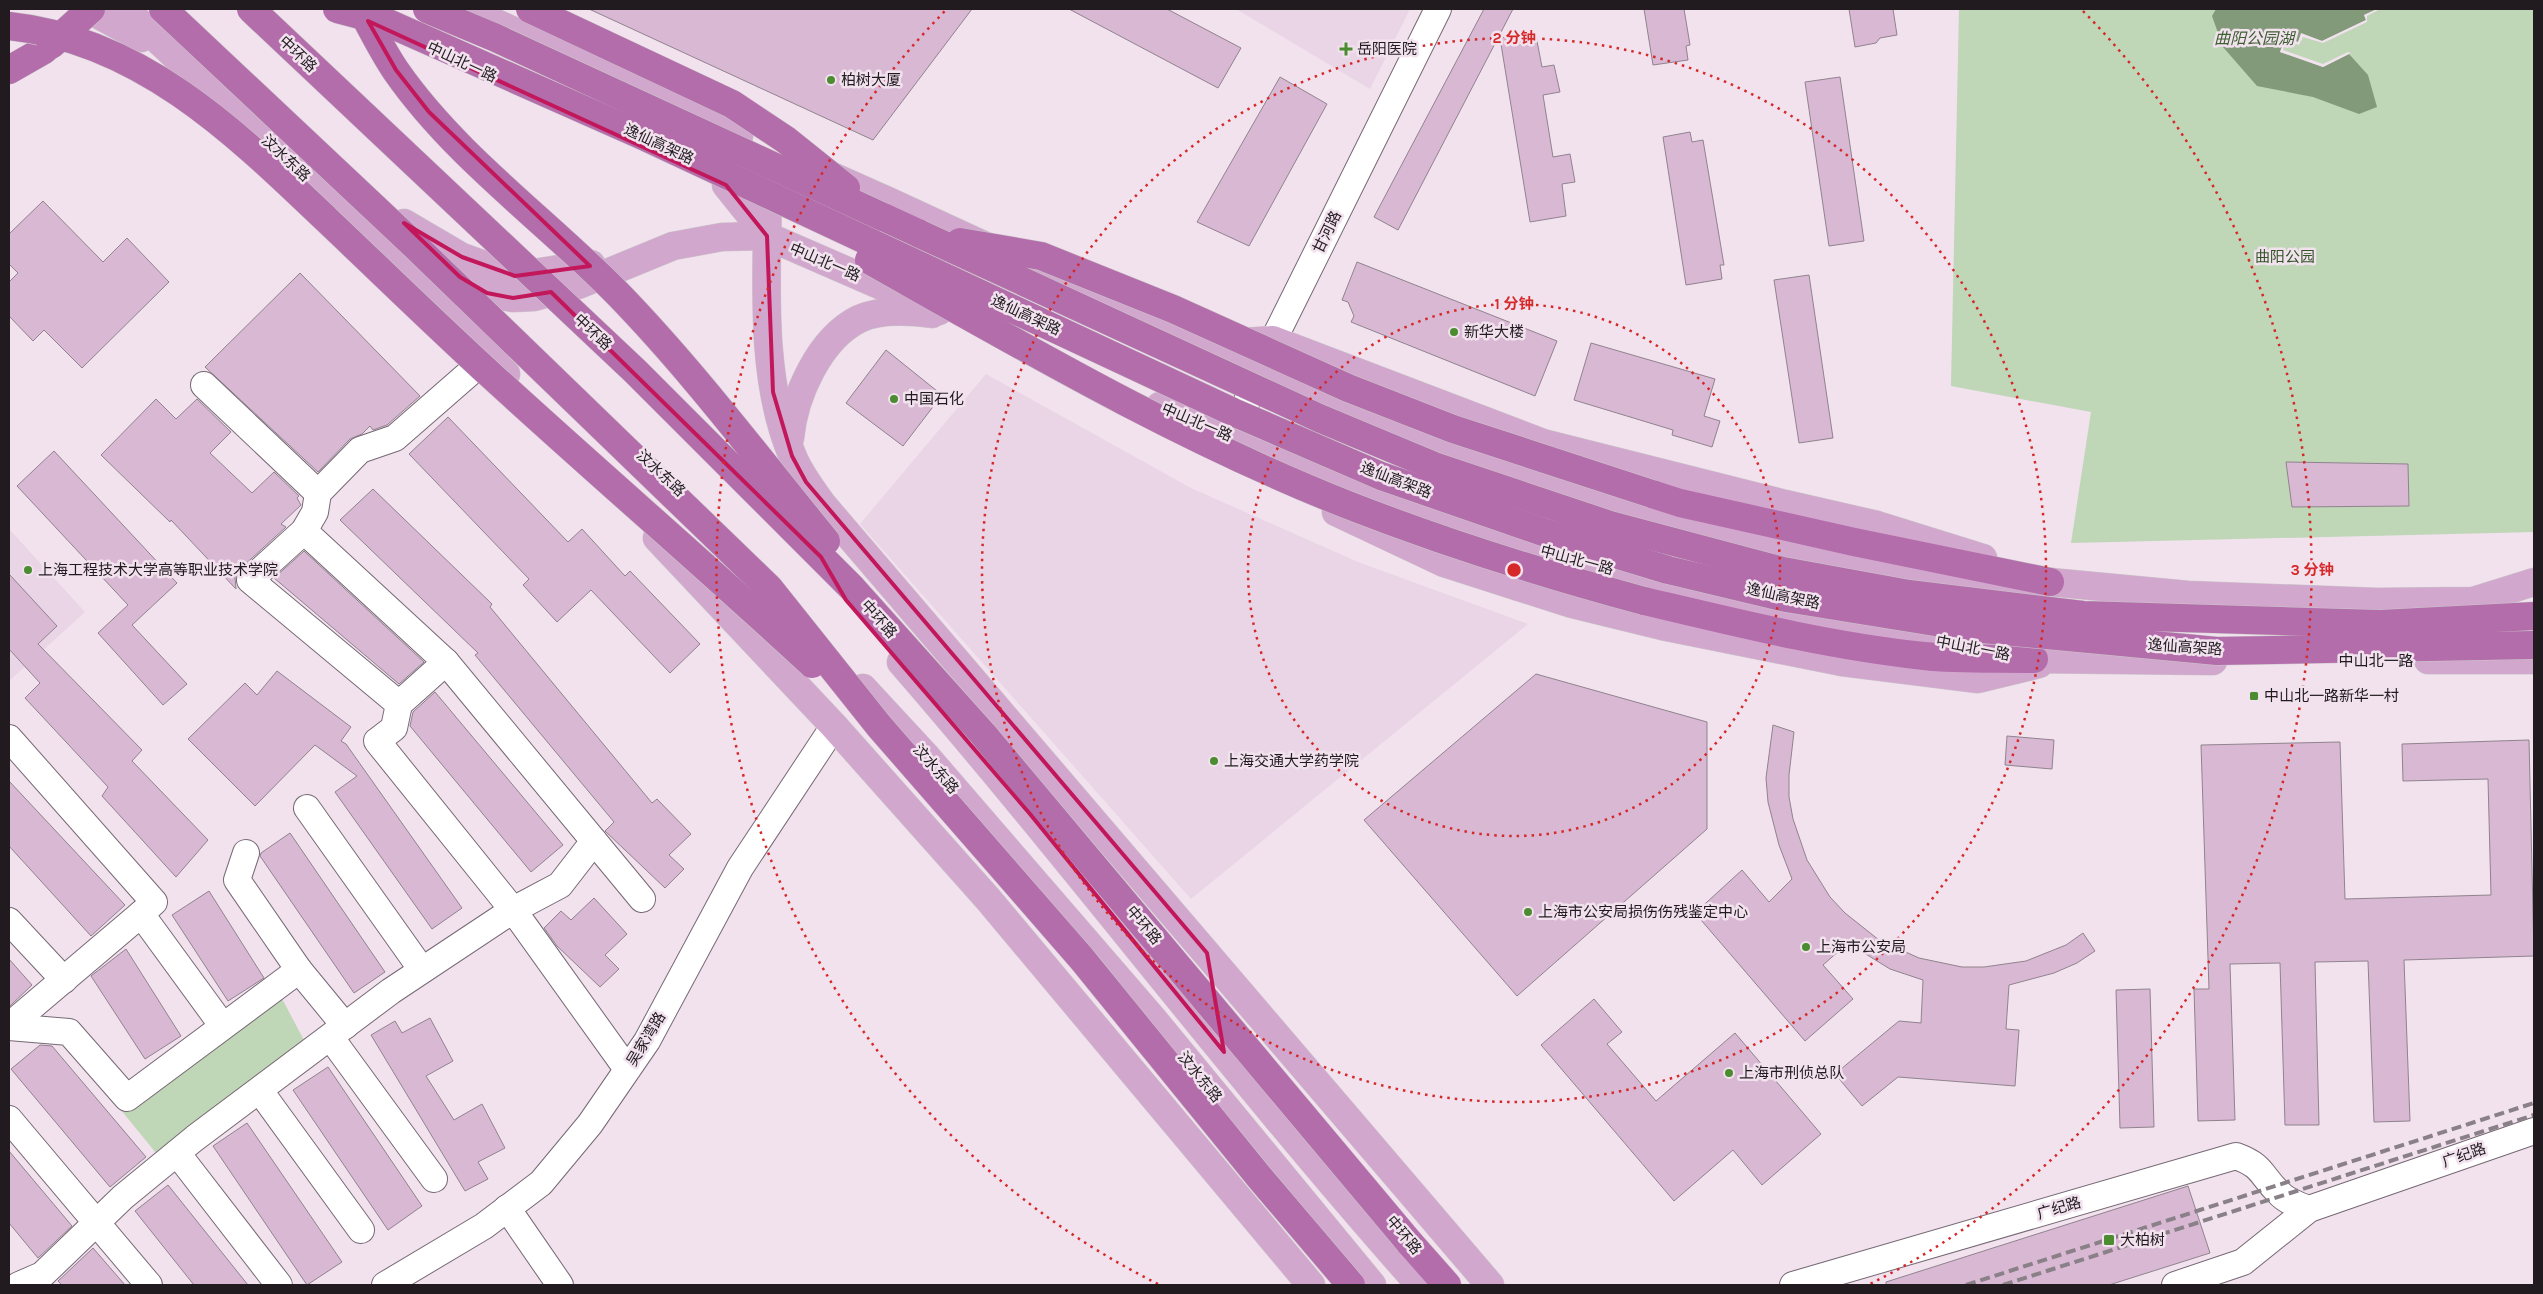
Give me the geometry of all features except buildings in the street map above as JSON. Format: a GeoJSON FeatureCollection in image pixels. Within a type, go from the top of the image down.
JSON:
{"type":"FeatureCollection","features":[{"type":"Feature","properties":{"kind":"highway"},"geometry":{"type":"LineString","coordinates":[[9,70],[62,37],[89,9]]}},
{"type":"Feature","properties":{"kind":"highway"},"geometry":{"type":"LineString","coordinates":[[163,9],[412,243],[769,588],[879,726],[1082,959],[1350,1285]]}},
{"type":"Feature","properties":{"kind":"highway","name":"中环路"},"geometry":{"type":"LineString","coordinates":[[251,9],[635,371],[852,588],[984,734],[1447,1285]]}},
{"type":"Feature","properties":{"kind":"highway","name":"逸仙高架路"},"geometry":{"type":"LineString","coordinates":[[338,9],[386,22],[1224,408],[1381,476],[1546,534],[1668,570],[1786,598],[1963,627],[2217,651],[2534,645]]}},
{"type":"Feature","properties":{"kind":"highway"},"geometry":{"type":"LineString","coordinates":[[361,9],[396,70],[429,112],[474,159],[590,266],[624,302],[707,396],[984,734]]}},
{"type":"Feature","properties":{"kind":"highway","name":"逸仙高架路"},"geometry":{"type":"LineString","coordinates":[[427,9],[496,38],[1319,418],[1434,466],[1610,525],[1783,571],[1909,594],[2083,615],[2380,624],[2534,616]]}},
{"type":"Feature","properties":{"kind":"highway"},"geometry":{"type":"LineString","coordinates":[[530,9],[732,104],[786,140],[883,217]]}},
{"type":"Feature","properties":{"kind":"highway"},"geometry":{"type":"LineString","coordinates":[[9,26],[38,30],[71,39],[108,53],[158,77],[202,107],[247,143],[494,378],[754,610],[879,726]]}},
{"type":"Feature","properties":{"kind":"highway"},"geometry":{"type":"LineString","coordinates":[[719,177],[1060,367],[1165,422],[1347,504],[1543,573],[1644,601],[1764,630],[1864,648],[1926,656],[2045,660]]}},
{"type":"Feature","properties":{"kind":"highway"},"geometry":{"type":"LineString","coordinates":[[920,234],[1041,256],[1173,309],[1348,388],[1453,429],[1680,503],[1854,542],[2050,582]]}},
{"type":"Feature","properties":{"kind":"main road"},"geometry":{"type":"LineString","coordinates":[[89,9],[185,64]]}},
{"type":"Feature","properties":{"kind":"main road","name":"汶水东路"},"geometry":{"type":"LineString","coordinates":[[125,9],[445,309],[834,726],[988,900],[1311,1285]]}},
{"type":"Feature","properties":{"kind":"main road","name":"中山北一路"},"geometry":{"type":"LineString","coordinates":[[178,9],[460,277],[487,293],[513,298],[534,297],[578,284],[673,246]]}},
{"type":"Feature","properties":{"kind":"main road"},"geometry":{"type":"LineString","coordinates":[[471,10],[753,143],[888,201],[1403,439],[1584,501],[1699,528],[1821,562],[1933,579],[2050,582],[2188,595],[2377,602],[2473,601],[2510,610],[2534,610]]}},
{"type":"Feature","properties":{"kind":"main road"},"geometry":{"type":"LineString","coordinates":[[753,143],[768,178],[766,276],[774,392],[811,534],[828,573],[846,600],[1030,814],[1358,1215],[1420,1285]]}},
{"type":"Feature","properties":{"kind":"main road"},"geometry":{"type":"LineString","coordinates":[[719,177],[768,178],[806,166]]}},
{"type":"Feature","properties":{"kind":"main road"},"geometry":{"type":"LineString","coordinates":[[719,177],[767,236]]}},
{"type":"Feature","properties":{"kind":"main road"},"geometry":{"type":"LineString","coordinates":[[330,200],[487,293]]}},
{"type":"Feature","properties":{"kind":"main road","name":"中山北一路"},"geometry":{"type":"LineString","coordinates":[[404,223],[462,256],[515,276],[570,269],[722,237],[767,236],[1168,410],[1229,449],[1520,545],[1734,603],[2045,660],[2250,662],[2534,660]]}},
{"type":"Feature","properties":{"kind":"main road","name":"汶水东路"},"geometry":{"type":"LineString","coordinates":[[445,309],[559,390],[650,460],[726,536],[932,762],[1153,1019],[1372,1285]]}},
{"type":"Feature","properties":{"kind":"main road"},"geometry":{"type":"LineString","coordinates":[[950,316],[916,312],[880,314],[861,318],[844,329],[827,348],[799,393],[792,416],[791,452],[823,505],[1490,1285]]}},
{"type":"Feature","properties":{"kind":"main road"},"geometry":{"type":"LineString","coordinates":[[1202,346],[1274,340],[1543,443],[1785,504],[1877,525],[1986,559],[2050,582]]}},
{"type":"Feature","properties":{"kind":"main road"},"geometry":{"type":"LineString","coordinates":[[1229,449],[1444,564],[1572,604],[1662,626],[1842,662],[1978,679],[2045,660]]}},
{"type":"Feature","properties":{"kind":"main road"},"geometry":{"type":"LineString","coordinates":[[2473,601],[2534,582]]}},
{"type":"Feature","properties":{"kind":"main road"},"geometry":{"type":"LineString","coordinates":[[1207,953],[1224,1052]]}},
{"type":"Feature","properties":{"kind":"street","name":"甘河路"},"geometry":{"type":"LineString","coordinates":[[1229,449],[1258,371],[1438,9]]}},
{"type":"Feature","properties":{"kind":"street"},"geometry":{"type":"LineString","coordinates":[[399,704],[250,580],[304,531],[315,512],[318,493],[360,450],[396,438],[489,356]]}},
{"type":"Feature","properties":{"kind":"street"},"geometry":{"type":"LineString","coordinates":[[204,385],[318,493]]}},
{"type":"Feature","properties":{"kind":"street"},"geometry":{"type":"LineString","coordinates":[[304,531],[446,662],[642,899]]}},
{"type":"Feature","properties":{"kind":"street"},"geometry":{"type":"LineString","coordinates":[[446,662],[399,704],[394,728],[378,741],[513,910],[627,1069]]}},
{"type":"Feature","properties":{"kind":"street","name":"吴家湾路"},"geometry":{"type":"LineString","coordinates":[[385,1285],[484,1226],[541,1183],[590,1124],[647,1041],[740,868],[834,726]]}},
{"type":"Feature","properties":{"kind":"street"},"geometry":{"type":"LineString","coordinates":[[9,738],[154,902],[9,1026]]}},
{"type":"Feature","properties":{"kind":"street"},"geometry":{"type":"LineString","coordinates":[[307,808],[422,970]]}},
{"type":"Feature","properties":{"kind":"street"},"geometry":{"type":"LineString","coordinates":[[17,1281],[42,1276],[123,1198],[177,1153],[422,970],[513,910],[560,885],[594,841]]}},
{"type":"Feature","properties":{"kind":"street"},"geometry":{"type":"LineString","coordinates":[[246,853],[237,880],[299,970],[434,1180]]}},
{"type":"Feature","properties":{"kind":"street"},"geometry":{"type":"LineString","coordinates":[[141,914],[222,1025]]}},
{"type":"Feature","properties":{"kind":"street"},"geometry":{"type":"LineString","coordinates":[[9,921],[64,980]]}},
{"type":"Feature","properties":{"kind":"street"},"geometry":{"type":"LineString","coordinates":[[42,998],[127,1098],[222,1025],[299,970]]}},
{"type":"Feature","properties":{"kind":"street"},"geometry":{"type":"LineString","coordinates":[[9,1026],[69,1032]]}},
{"type":"Feature","properties":{"kind":"street"},"geometry":{"type":"LineString","coordinates":[[260,1091],[361,1230]]}},
{"type":"Feature","properties":{"kind":"street"},"geometry":{"type":"LineString","coordinates":[[9,1119],[149,1285]]}},
{"type":"Feature","properties":{"kind":"street","name":"广纪路"},"geometry":{"type":"LineString","coordinates":[[2175,1285],[2243,1262],[2309,1209],[2534,1131]]}},
{"type":"Feature","properties":{"kind":"street"},"geometry":{"type":"LineString","coordinates":[[177,1153],[279,1285]]}},
{"type":"Feature","properties":{"kind":"street","name":"广纪路"},"geometry":{"type":"LineString","coordinates":[[1793,1285],[2236,1156],[2253,1162],[2267,1176],[2277,1192],[2291,1203],[2309,1209]]}},
{"type":"Feature","properties":{"kind":"street"},"geometry":{"type":"LineString","coordinates":[[506,1208],[560,1285]]}},
{"type":"Feature","properties":{"kind":"highlighted area"},"geometry":{"type":"Polygon","coordinates":[[[368,21],[726,185],[767,236],[773,392],[792,456],[806,482],[1207,953],[1224,1052],[1030,814],[846,600],[821,557],[551,292],[513,298],[487,293],[460,277],[404,223],[462,257],[515,276],[590,266],[429,112],[396,70],[368,21]]]}},
{"type":"Feature","properties":{"kind":"shaded area","name":"岳阳医院"},"geometry":{"type":"Polygon","coordinates":[[[1236,9],[1410,9],[1370,89],[1236,9]]]}},
{"type":"Feature","properties":{"kind":"shaded area","name":"上海交通大学药学院"},"geometry":{"type":"Polygon","coordinates":[[[986,374],[1191,488],[1358,562],[1528,624],[1191,899],[860,524],[986,374]]]}},
{"type":"Feature","properties":{"kind":"shaded area","name":"上海工程技术大学高等职业技术学院"},"geometry":{"type":"Polygon","coordinates":[[[9,529],[85,612],[9,681],[9,529]]]}},
{"type":"Feature","properties":{"kind":"green space","name":"曲阳公园"},"geometry":{"type":"Polygon","coordinates":[[[1959,9],[2534,9],[2534,532],[2071,543],[2091,412],[1951,386],[1959,9]]]}},
{"type":"Feature","properties":{"kind":"green space"},"geometry":{"type":"Polygon","coordinates":[[[279,993],[306,1044],[156,1153],[121,1110],[279,993]]]}},
{"type":"Feature","properties":{"kind":"water","name":"曲阳公园湖"},"geometry":{"type":"Polygon","coordinates":[[[2216,9],[2377,9],[2364,15],[2366,20],[2322,41],[2302,34],[2298,42],[2285,38],[2280,52],[2323,67],[2349,54],[2368,75],[2377,107],[2359,114],[2313,97],[2257,86],[2223,47],[2212,16],[2216,9]]]}},
{"type":"Feature","properties":{"kind":"pier"},"geometry":{"type":"Polygon","coordinates":[[[2380,9],[2367,16],[2367,22],[2323,43],[2303,37],[2299,45],[2287,41],[2283,50],[2323,64],[2348,52],[2351,53],[2323,67],[2280,52],[2285,38],[2298,42],[2301,33],[2322,41],[2366,20],[2364,15],[2380,9]]]}},
{"type":"Feature","properties":{"kind":"railway"},"geometry":{"type":"LineString","coordinates":[[1966,1285],[2534,1103]]}},
{"type":"Feature","properties":{"kind":"railway"},"geometry":{"type":"LineString","coordinates":[[2003,1285],[2534,1115]]}},
{"type":"Feature","properties":{"kind":"place","name":"岳阳医院"},"geometry":{"type":"Point","coordinates":[1346,49]}},
{"type":"Feature","properties":{"kind":"place","name":"柏树大厦"},"geometry":{"type":"Point","coordinates":[831,80]}},
{"type":"Feature","properties":{"kind":"place","name":"新华大楼"},"geometry":{"type":"Point","coordinates":[1454,332]}},
{"type":"Feature","properties":{"kind":"place","name":"中国石化"},"geometry":{"type":"Point","coordinates":[894,399]}},
{"type":"Feature","properties":{"kind":"place","name":"上海工程技术大学高等职业技术学院"},"geometry":{"type":"Point","coordinates":[28,570]}},
{"type":"Feature","properties":{"kind":"place","name":"中山北一路新华一村"},"geometry":{"type":"Point","coordinates":[2254,696]}},
{"type":"Feature","properties":{"kind":"place","name":"上海交通大学药学院"},"geometry":{"type":"Point","coordinates":[1214,761]}},
{"type":"Feature","properties":{"kind":"place","name":"上海市公安局损伤伤残鉴定中心"},"geometry":{"type":"Point","coordinates":[1528,912]}},
{"type":"Feature","properties":{"kind":"place","name":"上海市公安局"},"geometry":{"type":"Point","coordinates":[1806,947]}},
{"type":"Feature","properties":{"kind":"place","name":"上海市刑侦总队"},"geometry":{"type":"Point","coordinates":[1729,1073]}},
{"type":"Feature","properties":{"kind":"place","name":"大柏树"},"geometry":{"type":"Point","coordinates":[2109,1240]}}]}
